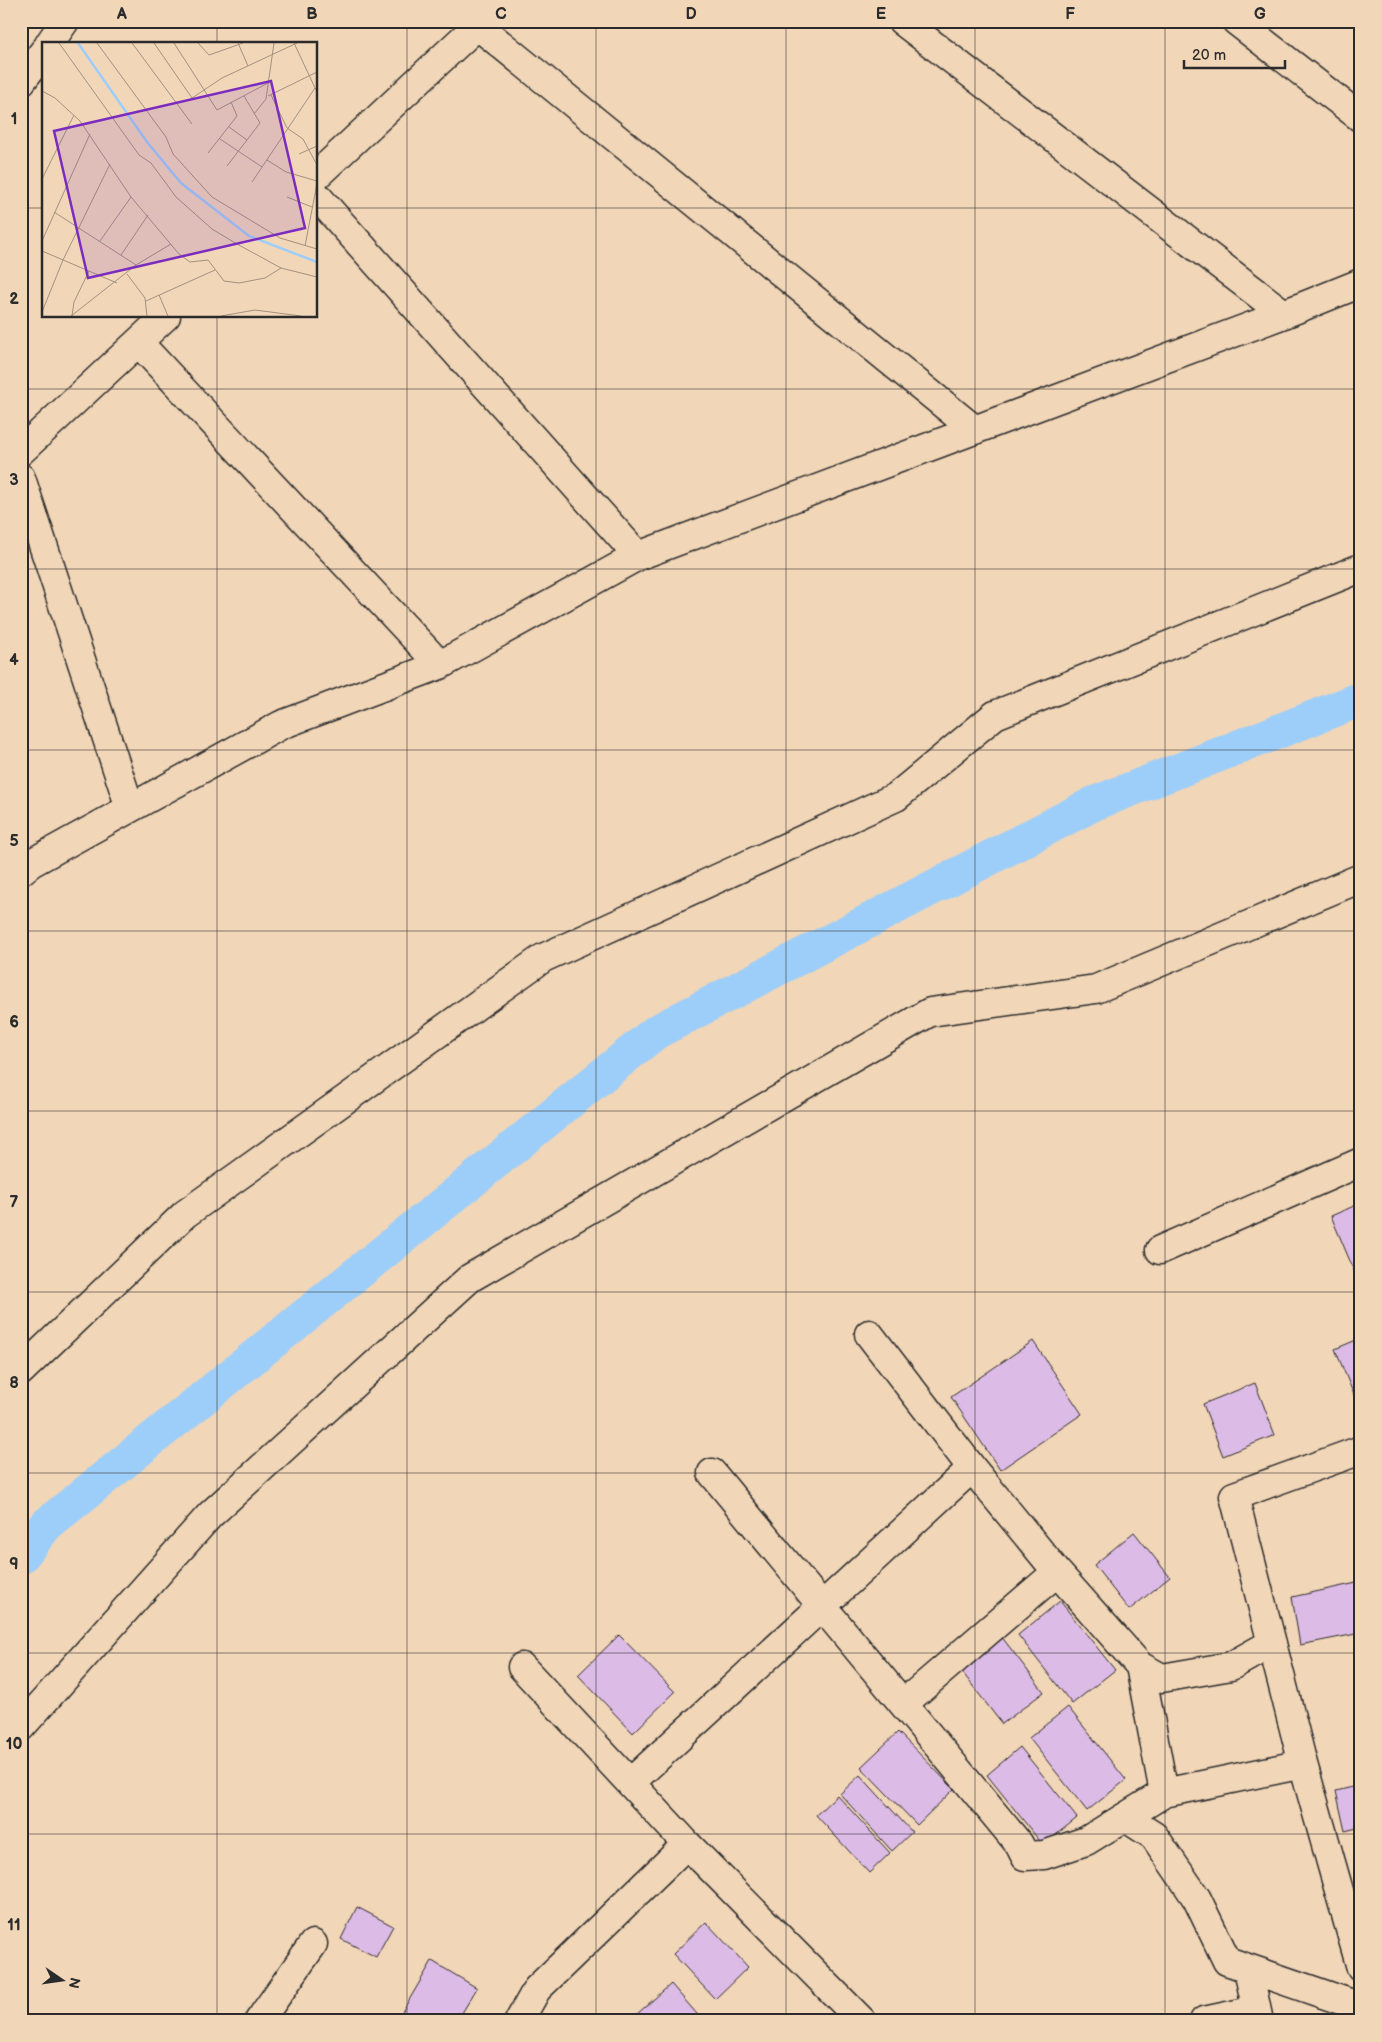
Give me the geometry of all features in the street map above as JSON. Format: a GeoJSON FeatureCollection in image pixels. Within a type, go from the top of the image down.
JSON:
{"type":"FeatureCollection","features":[{"type":"Feature","properties":{"kind":"street"},"geometry":{"type":"LineString","coordinates":[[902,21],[1284,314]]}},
{"type":"Feature","properties":{"kind":"street"},"geometry":{"type":"LineString","coordinates":[[1236,21],[1361,118]]}},
{"type":"Feature","properties":{"kind":"street"},"geometry":{"type":"LineString","coordinates":[[318,174],[477,23],[975,430]]}},
{"type":"Feature","properties":{"kind":"street"},"geometry":{"type":"LineString","coordinates":[[21,82],[42,50]]}},
{"type":"Feature","properties":{"kind":"street"},"geometry":{"type":"LineString","coordinates":[[318,197],[638,556]]}},
{"type":"Feature","properties":{"kind":"street"},"geometry":{"type":"LineString","coordinates":[[21,871],[31,863],[281,725],[440,665],[638,556],[1284,314],[1361,283]]}},
{"type":"Feature","properties":{"kind":"street"},"geometry":{"type":"LineString","coordinates":[[21,451],[164,318]]}},
{"type":"Feature","properties":{"kind":"street"},"geometry":{"type":"LineString","coordinates":[[138,342],[440,665]]}},
{"type":"Feature","properties":{"kind":"street"},"geometry":{"type":"LineString","coordinates":[[21,478],[130,808]]}},
{"type":"Feature","properties":{"kind":"street"},"geometry":{"type":"LineString","coordinates":[[21,1372],[185,1214],[542,958],[896,797],[995,715],[1361,568]]}},
{"type":"Feature","properties":{"kind":"street"},"geometry":{"type":"LineString","coordinates":[[21,1727],[210,1515],[470,1278],[930,1012],[1096,989],[1361,878]]}},
{"type":"Feature","properties":{"kind":"street"},"geometry":{"type":"LineString","coordinates":[[1160,1250],[1361,1162]]}},
{"type":"Feature","properties":{"kind":"street"},"geometry":{"type":"LineString","coordinates":[[869,1334],[972,1468],[1057,1572],[1140,1666],[1162,1678],[1231,1666],[1272,1643]]}},
{"type":"Feature","properties":{"kind":"street"},"geometry":{"type":"LineString","coordinates":[[1361,1450],[1234,1496],[1303,1764],[1361,1968]]}},
{"type":"Feature","properties":{"kind":"street"},"geometry":{"type":"LineString","coordinates":[[630,1783],[972,1468]]}},
{"type":"Feature","properties":{"kind":"street"},"geometry":{"type":"LineString","coordinates":[[712,1473],[1019,1844],[1025,1856],[1044,1855],[1086,1841],[1164,1793],[1303,1764]]}},
{"type":"Feature","properties":{"kind":"street"},"geometry":{"type":"LineString","coordinates":[[903,1704],[1057,1572]]}},
{"type":"Feature","properties":{"kind":"street"},"geometry":{"type":"LineString","coordinates":[[1140,1666],[1164,1793]]}},
{"type":"Feature","properties":{"kind":"street"},"geometry":{"type":"LineString","coordinates":[[522,1667],[687,1844],[862,2021]]}},
{"type":"Feature","properties":{"kind":"street"},"geometry":{"type":"LineString","coordinates":[[1126,1818],[1154,1836],[1197,1898],[1227,1961],[1361,2007]]}},
{"type":"Feature","properties":{"kind":"street"},"geometry":{"type":"LineString","coordinates":[[519,2021],[537,1990],[687,1844]]}},
{"type":"Feature","properties":{"kind":"street"},"geometry":{"type":"LineString","coordinates":[[259,2021],[312,1944]]}},
{"type":"Feature","properties":{"kind":"street"},"geometry":{"type":"LineString","coordinates":[[1204,2021],[1258,2015],[1248,1969]]}},
{"type":"Feature","properties":{"kind":"building"},"geometry":{"type":"Polygon","coordinates":[[[1361,1203],[1361,1287],[1331,1216],[1361,1203]]]}},
{"type":"Feature","properties":{"kind":"building"},"geometry":{"type":"Polygon","coordinates":[[[1361,1338],[1361,1412],[1335,1349],[1361,1338]]]}},
{"type":"Feature","properties":{"kind":"building"},"geometry":{"type":"Polygon","coordinates":[[[1033,1341],[1082,1414],[1000,1470],[951,1397],[1033,1341]]]}},
{"type":"Feature","properties":{"kind":"building"},"geometry":{"type":"Polygon","coordinates":[[[1255,1383],[1275,1435],[1223,1456],[1203,1404],[1255,1383]]]}},
{"type":"Feature","properties":{"kind":"building"},"geometry":{"type":"Polygon","coordinates":[[[1134,1532],[1170,1577],[1129,1610],[1094,1565],[1134,1532]]]}},
{"type":"Feature","properties":{"kind":"building"},"geometry":{"type":"Polygon","coordinates":[[[1361,1582],[1361,1633],[1300,1645],[1292,1597],[1361,1582]]]}},
{"type":"Feature","properties":{"kind":"building"},"geometry":{"type":"Polygon","coordinates":[[[1060,1601],[1115,1670],[1072,1704],[1018,1635],[1060,1601]]]}},
{"type":"Feature","properties":{"kind":"building"},"geometry":{"type":"Polygon","coordinates":[[[619,1635],[675,1692],[633,1733],[578,1675],[619,1635]]]}},
{"type":"Feature","properties":{"kind":"building"},"geometry":{"type":"Polygon","coordinates":[[[1001,1636],[1044,1692],[1002,1724],[959,1668],[1001,1636]]]}},
{"type":"Feature","properties":{"kind":"building"},"geometry":{"type":"Polygon","coordinates":[[[1068,1707],[1126,1780],[1087,1811],[1029,1738],[1068,1707]]]}},
{"type":"Feature","properties":{"kind":"building"},"geometry":{"type":"Polygon","coordinates":[[[898,1732],[954,1789],[917,1825],[861,1767],[898,1732]]]}},
{"type":"Feature","properties":{"kind":"building"},"geometry":{"type":"Polygon","coordinates":[[[1020,1747],[1077,1818],[1043,1845],[987,1775],[1020,1747]]]}},
{"type":"Feature","properties":{"kind":"building"},"geometry":{"type":"Polygon","coordinates":[[[860,1775],[912,1832],[892,1851],[840,1794],[860,1775]]]}},
{"type":"Feature","properties":{"kind":"building"},"geometry":{"type":"Polygon","coordinates":[[[1361,1785],[1361,1827],[1345,1831],[1336,1791],[1361,1785]]]}},
{"type":"Feature","properties":{"kind":"building"},"geometry":{"type":"Polygon","coordinates":[[[837,1795],[890,1853],[869,1873],[816,1815],[837,1795]]]}},
{"type":"Feature","properties":{"kind":"building"},"geometry":{"type":"Polygon","coordinates":[[[1361,1889],[1361,1931],[1354,1890],[1361,1889]]]}},
{"type":"Feature","properties":{"kind":"building"},"geometry":{"type":"Polygon","coordinates":[[[357,1907],[393,1926],[376,1957],[341,1939],[357,1907]]]}},
{"type":"Feature","properties":{"kind":"building"},"geometry":{"type":"Polygon","coordinates":[[[706,1922],[748,1967],[715,1999],[673,1954],[706,1922]]]}},
{"type":"Feature","properties":{"kind":"building"},"geometry":{"type":"Polygon","coordinates":[[[432,1961],[477,1988],[459,2018],[463,2021],[405,2021],[399,2017],[432,1961]]]}},
{"type":"Feature","properties":{"kind":"building"},"geometry":{"type":"Polygon","coordinates":[[[671,1984],[703,2021],[643,2021],[637,2014],[671,1984]]]}},
{"type":"Feature","properties":{"kind":"waterway"},"geometry":{"type":"LineString","coordinates":[[21,1557],[46,1525],[656,1032],[1093,804],[1361,699]]}}]}
